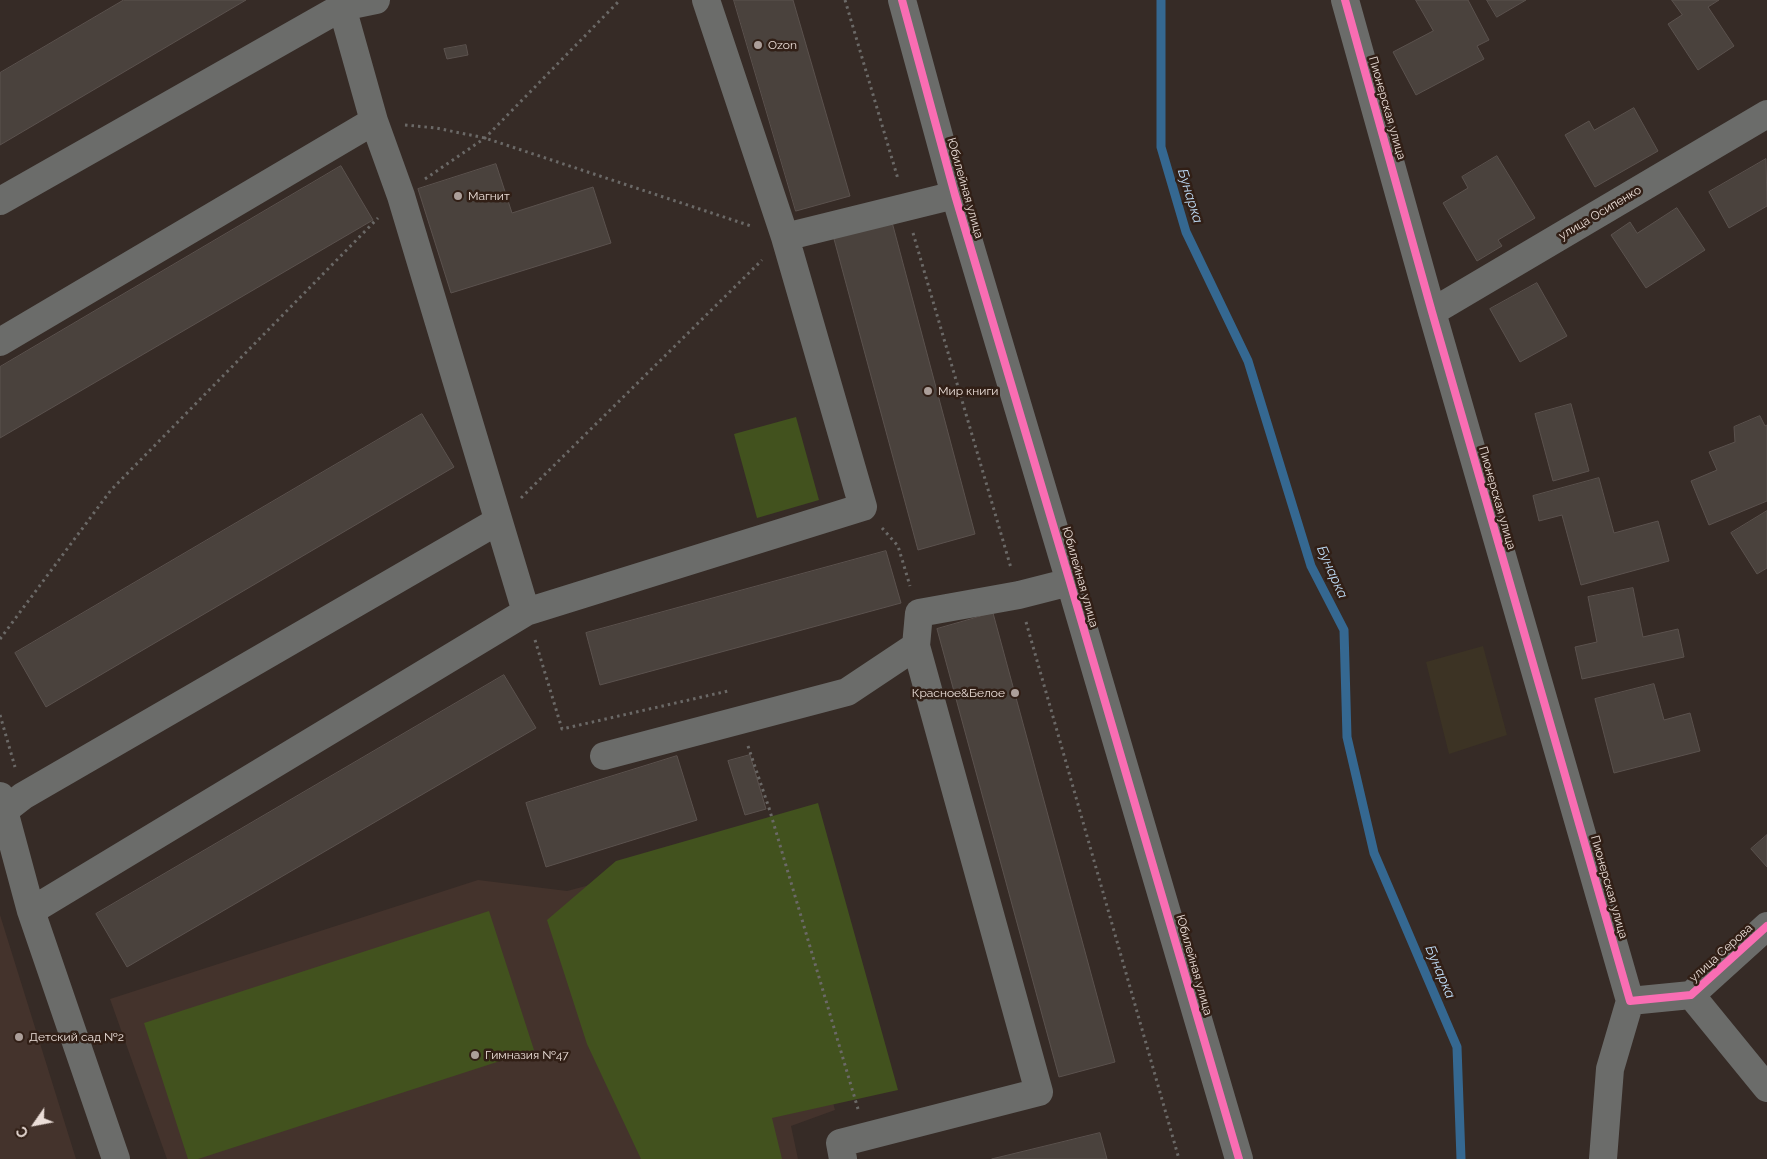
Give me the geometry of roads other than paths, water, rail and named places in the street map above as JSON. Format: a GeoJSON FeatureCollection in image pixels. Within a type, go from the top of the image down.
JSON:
{"type":"FeatureCollection","features":[{"type":"Feature","properties":{"kind":"street"},"geometry":{"type":"LineString","coordinates":[[0,201],[341,4],[376,0]]}},
{"type":"Feature","properties":{"kind":"street"},"geometry":{"type":"LineString","coordinates":[[31,911],[526,612],[863,507],[785,237],[706,0]]}},
{"type":"Feature","properties":{"kind":"street","name":"Юбилейная улица"},"geometry":{"type":"LineString","coordinates":[[902,0],[955,195],[1239,1159]]}},
{"type":"Feature","properties":{"kind":"street","name":"Пионерская улица"},"geometry":{"type":"LineString","coordinates":[[1345,0],[1432,312],[1630,1001]]}},
{"type":"Feature","properties":{"kind":"street"},"geometry":{"type":"LineString","coordinates":[[341,4],[374,121],[401,196],[526,612]]}},
{"type":"Feature","properties":{"kind":"street","name":"улица Осипенко"},"geometry":{"type":"LineString","coordinates":[[1432,312],[1767,114]]}},
{"type":"Feature","properties":{"kind":"street"},"geometry":{"type":"LineString","coordinates":[[0,342],[374,121]]}},
{"type":"Feature","properties":{"kind":"street"},"geometry":{"type":"LineString","coordinates":[[785,237],[955,195]]}},
{"type":"Feature","properties":{"kind":"street"},"geometry":{"type":"LineString","coordinates":[[116,1159],[31,911],[2,803],[23,796],[498,521]]}},
{"type":"Feature","properties":{"kind":"street"},"geometry":{"type":"LineString","coordinates":[[844,1159],[840,1143],[1039,1092],[916,646],[919,613],[1019,595],[1070,582]]}},
{"type":"Feature","properties":{"kind":"street"},"geometry":{"type":"LineString","coordinates":[[604,756],[847,692],[916,646]]}},
{"type":"Feature","properties":{"kind":"street","name":"улица Серова"},"geometry":{"type":"LineString","coordinates":[[1630,1001],[1691,995],[1767,926]]}},
{"type":"Feature","properties":{"kind":"street"},"geometry":{"type":"LineString","coordinates":[[1691,995],[1767,1088]]}},
{"type":"Feature","properties":{"kind":"street"},"geometry":{"type":"LineString","coordinates":[[1603,1159],[1610,1069],[1630,1001]]}},
{"type":"Feature","properties":{"kind":"waterway","name":"Бунарка"},"geometry":{"type":"LineString","coordinates":[[1161,0],[1161,147],[1186,232],[1248,361],[1311,566],[1344,630],[1347,737],[1374,853],[1457,1047],[1461,1159]]}},
{"type":"Feature","properties":{"kind":"place","name":"Ozon"},"geometry":{"type":"Point","coordinates":[758,45]}},
{"type":"Feature","properties":{"kind":"place","name":"Магнит"},"geometry":{"type":"Point","coordinates":[458,196]}},
{"type":"Feature","properties":{"kind":"place","name":"Мир книги"},"geometry":{"type":"Point","coordinates":[928,391]}},
{"type":"Feature","properties":{"kind":"place","name":"Красное&Белое"},"geometry":{"type":"Point","coordinates":[1015,693]}},
{"type":"Feature","properties":{"kind":"place","name":"Детский сад №2"},"geometry":{"type":"Point","coordinates":[19,1037]}},
{"type":"Feature","properties":{"kind":"place","name":"Гимназия №47"},"geometry":{"type":"Point","coordinates":[475,1055]}}]}
